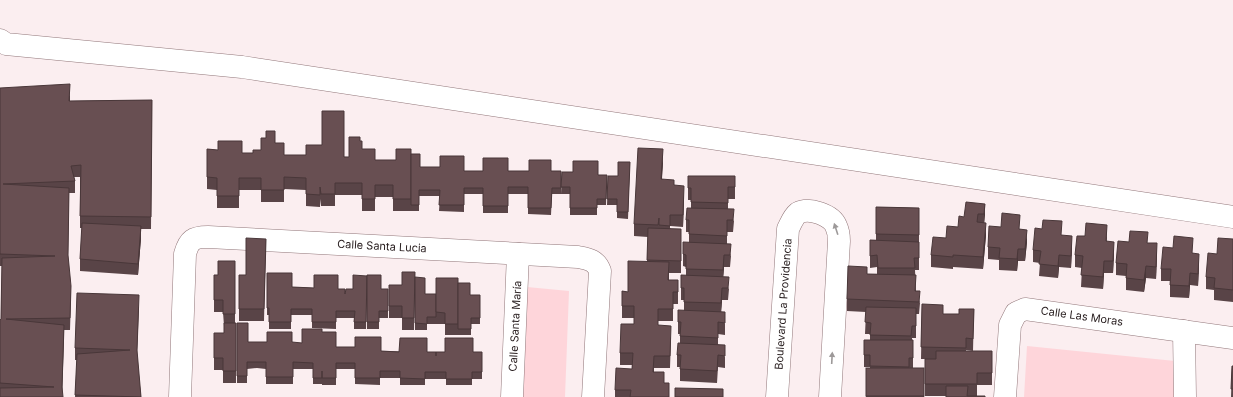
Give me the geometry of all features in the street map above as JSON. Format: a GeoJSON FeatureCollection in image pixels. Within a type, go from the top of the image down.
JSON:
{"type":"FeatureCollection","features":[{"type":"Feature","properties":{"kind":"street"},"geometry":{"type":"LineString","coordinates":[[0,40],[6,44],[242,67],[1233,217]]}},
{"type":"Feature","properties":{"kind":"street","name":"Boulevard La Providencia"},"geometry":{"type":"LineString","coordinates":[[777,397],[788,229],[792,220],[799,213],[811,211],[831,218],[836,226],[839,241],[830,397]]}},
{"type":"Feature","properties":{"kind":"street","name":"Calle Santa Lucia"},"geometry":{"type":"LineString","coordinates":[[180,397],[185,254],[187,247],[192,240],[199,237],[219,236],[578,257],[592,260],[598,266],[600,277],[593,397]]}},
{"type":"Feature","properties":{"kind":"street","name":"Calle Santa María"},"geometry":{"type":"LineString","coordinates":[[512,397],[518,254]]}},
{"type":"Feature","properties":{"kind":"street","name":"Calle Las Moras"},"geometry":{"type":"LineString","coordinates":[[1006,397],[1010,325],[1012,318],[1020,310],[1033,309],[1233,338]]}},
{"type":"Feature","properties":{"kind":"street"},"geometry":{"type":"LineString","coordinates":[[1184,331],[1185,397]]}},
{"type":"Feature","properties":{"kind":"shaded area"},"geometry":{"type":"Polygon","coordinates":[[[527,287],[569,291],[565,397],[520,397],[527,287]]]}},
{"type":"Feature","properties":{"kind":"shaded area"},"geometry":{"type":"Polygon","coordinates":[[[1027,346],[1175,361],[1175,397],[1024,397],[1027,346]]]}},
{"type":"Feature","properties":{"kind":"building"},"geometry":{"type":"Polygon","coordinates":[[[70,84],[69,101],[152,100],[151,217],[80,216],[81,165],[71,166],[75,181],[3,184],[69,188],[68,255],[71,286],[70,318],[6,319],[64,325],[63,397],[0,397],[0,388],[54,387],[0,383],[2,258],[55,256],[0,254],[0,88],[70,84]]]}},
{"type":"Feature","properties":{"kind":"building"},"geometry":{"type":"Polygon","coordinates":[[[322,111],[344,111],[344,157],[349,157],[349,137],[360,137],[360,141],[362,141],[362,149],[375,149],[375,160],[396,160],[396,149],[411,149],[411,199],[393,199],[393,185],[375,185],[375,199],[362,199],[362,183],[335,183],[335,194],[321,194],[320,187],[320,195],[306,194],[306,178],[284,177],[284,190],[261,190],[261,178],[239,178],[239,196],[217,196],[217,178],[207,177],[207,149],[218,150],[218,141],[242,141],[242,153],[253,153],[253,150],[261,150],[261,138],[266,138],[266,131],[275,131],[275,143],[284,143],[284,155],[306,155],[306,145],[322,145],[322,111]]]}},
{"type":"Feature","properties":{"kind":"building"},"geometry":{"type":"Polygon","coordinates":[[[638,148],[663,149],[661,179],[674,180],[674,185],[684,186],[683,215],[670,215],[670,226],[659,225],[659,218],[658,225],[634,224],[638,148]]]}},
{"type":"Feature","properties":{"kind":"building"},"geometry":{"type":"Polygon","coordinates":[[[411,154],[420,154],[420,167],[440,167],[440,156],[464,156],[464,171],[483,171],[483,158],[508,158],[508,171],[529,171],[529,160],[551,160],[551,171],[561,171],[561,188],[552,188],[551,208],[528,208],[528,187],[508,187],[508,206],[483,206],[483,188],[464,188],[464,205],[439,205],[440,190],[419,190],[419,205],[411,205],[411,154]]]}},
{"type":"Feature","properties":{"kind":"building"},"geometry":{"type":"Polygon","coordinates":[[[573,161],[598,161],[598,175],[607,175],[606,199],[597,199],[597,208],[570,208],[570,187],[561,187],[562,172],[573,172],[573,161]]]}},
{"type":"Feature","properties":{"kind":"building"},"geometry":{"type":"Polygon","coordinates":[[[618,162],[630,162],[628,212],[617,212],[617,199],[607,199],[608,176],[618,176],[618,162]]]}},
{"type":"Feature","properties":{"kind":"building"},"geometry":{"type":"Polygon","coordinates":[[[688,176],[735,176],[735,187],[728,187],[728,203],[691,202],[691,188],[688,188],[688,176]]]}},
{"type":"Feature","properties":{"kind":"building"},"geometry":{"type":"Polygon","coordinates":[[[966,202],[985,204],[984,214],[978,214],[977,222],[986,223],[983,257],[931,255],[933,237],[946,238],[947,226],[958,227],[959,216],[964,217],[966,202]]]}},
{"type":"Feature","properties":{"kind":"building"},"geometry":{"type":"Polygon","coordinates":[[[876,207],[919,208],[919,235],[876,234],[876,207]]]}},
{"type":"Feature","properties":{"kind":"building"},"geometry":{"type":"Polygon","coordinates":[[[687,208],[734,209],[733,220],[727,220],[727,236],[689,234],[689,220],[686,220],[687,208]]]}},
{"type":"Feature","properties":{"kind":"building"},"geometry":{"type":"Polygon","coordinates":[[[1002,213],[1020,215],[1019,229],[1027,230],[1025,249],[1018,249],[1017,259],[999,258],[1000,248],[988,247],[989,226],[1001,227],[1002,213]]]}},
{"type":"Feature","properties":{"kind":"building"},"geometry":{"type":"Polygon","coordinates":[[[1043,220],[1062,221],[1061,235],[1072,236],[1071,256],[1059,255],[1058,266],[1039,264],[1041,251],[1033,250],[1035,228],[1042,229],[1043,220]]]}},
{"type":"Feature","properties":{"kind":"building"},"geometry":{"type":"Polygon","coordinates":[[[82,223],[141,226],[138,264],[80,259],[82,223]]]}},
{"type":"Feature","properties":{"kind":"building"},"geometry":{"type":"Polygon","coordinates":[[[1086,223],[1107,225],[1106,241],[1114,242],[1113,261],[1104,261],[1103,277],[1081,275],[1083,256],[1075,255],[1077,236],[1085,236],[1086,223]]]}},
{"type":"Feature","properties":{"kind":"building"},"geometry":{"type":"Polygon","coordinates":[[[648,228],[681,229],[681,261],[647,260],[648,228]]]}},
{"type":"Feature","properties":{"kind":"building"},"geometry":{"type":"Polygon","coordinates":[[[1130,231],[1148,232],[1147,243],[1157,243],[1156,267],[1146,266],[1144,280],[1126,278],[1127,264],[1116,263],[1118,241],[1129,242],[1130,231]]]}},
{"type":"Feature","properties":{"kind":"building"},"geometry":{"type":"Polygon","coordinates":[[[1174,236],[1193,238],[1192,253],[1199,254],[1198,274],[1190,273],[1189,286],[1170,285],[1171,269],[1161,269],[1163,247],[1173,248],[1174,236]]]}},
{"type":"Feature","properties":{"kind":"building"},"geometry":{"type":"Polygon","coordinates":[[[246,238],[266,239],[264,309],[239,309],[239,275],[246,275],[246,238]]]}},
{"type":"Feature","properties":{"kind":"building"},"geometry":{"type":"Polygon","coordinates":[[[1218,238],[1233,239],[1233,290],[1214,288],[1215,278],[1206,277],[1208,253],[1217,254],[1218,238]]]}},
{"type":"Feature","properties":{"kind":"building"},"geometry":{"type":"Polygon","coordinates":[[[870,240],[919,242],[919,258],[914,258],[915,268],[878,268],[877,255],[870,256],[870,240]]]}},
{"type":"Feature","properties":{"kind":"building"},"geometry":{"type":"Polygon","coordinates":[[[683,242],[731,244],[730,255],[724,255],[723,270],[686,269],[686,255],[683,254],[683,242]]]}},
{"type":"Feature","properties":{"kind":"building"},"geometry":{"type":"Polygon","coordinates":[[[218,261],[235,261],[235,314],[223,314],[223,300],[214,300],[214,275],[218,275],[218,261]]]}},
{"type":"Feature","properties":{"kind":"building"},"geometry":{"type":"Polygon","coordinates":[[[628,261],[669,262],[668,280],[678,280],[678,292],[673,292],[673,309],[658,309],[658,325],[671,326],[670,356],[654,356],[653,372],[664,372],[664,383],[669,383],[669,397],[630,397],[631,390],[615,390],[616,368],[632,369],[633,353],[620,353],[621,324],[634,324],[634,306],[622,306],[622,291],[628,292],[628,261]]]}},
{"type":"Feature","properties":{"kind":"building"},"geometry":{"type":"Polygon","coordinates":[[[848,266],[867,267],[867,274],[916,275],[915,291],[920,291],[919,302],[847,299],[848,266]]]}},
{"type":"Feature","properties":{"kind":"building"},"geometry":{"type":"Polygon","coordinates":[[[402,272],[415,272],[414,318],[402,318],[402,306],[389,306],[389,285],[402,285],[402,272]]]}},
{"type":"Feature","properties":{"kind":"building"},"geometry":{"type":"Polygon","coordinates":[[[267,273],[292,273],[292,287],[314,288],[314,275],[338,275],[338,289],[345,289],[345,294],[346,289],[353,289],[353,275],[367,276],[366,322],[354,322],[355,311],[336,311],[336,322],[312,322],[312,309],[291,309],[291,322],[269,322],[269,308],[267,308],[267,273]]]}},
{"type":"Feature","properties":{"kind":"building"},"geometry":{"type":"Polygon","coordinates":[[[367,275],[381,275],[381,289],[388,289],[388,311],[379,311],[379,322],[367,322],[367,275]]]}},
{"type":"Feature","properties":{"kind":"building"},"geometry":{"type":"Polygon","coordinates":[[[681,275],[729,277],[728,288],[722,288],[721,303],[684,302],[684,288],[681,288],[681,275]]]}},
{"type":"Feature","properties":{"kind":"building"},"geometry":{"type":"Polygon","coordinates":[[[415,277],[425,278],[425,294],[436,294],[436,317],[427,317],[427,324],[415,323],[415,277]]]}},
{"type":"Feature","properties":{"kind":"building"},"geometry":{"type":"Polygon","coordinates":[[[436,278],[458,278],[458,324],[445,324],[445,313],[436,312],[436,278]]]}},
{"type":"Feature","properties":{"kind":"building"},"geometry":{"type":"Polygon","coordinates":[[[458,283],[470,283],[470,295],[480,295],[480,318],[471,318],[471,329],[458,329],[458,283]]]}},
{"type":"Feature","properties":{"kind":"building"},"geometry":{"type":"Polygon","coordinates":[[[77,293],[139,295],[137,350],[141,397],[75,395],[77,354],[130,350],[75,348],[77,293]]]}},
{"type":"Feature","properties":{"kind":"building"},"geometry":{"type":"Polygon","coordinates":[[[922,304],[943,305],[943,314],[959,314],[959,309],[974,309],[973,339],[966,338],[966,348],[921,347],[922,304]]]}},
{"type":"Feature","properties":{"kind":"building"},"geometry":{"type":"Polygon","coordinates":[[[866,307],[916,308],[916,326],[912,326],[911,336],[870,335],[871,323],[865,322],[866,307]]]}},
{"type":"Feature","properties":{"kind":"building"},"geometry":{"type":"Polygon","coordinates":[[[678,310],[725,312],[725,323],[718,322],[718,338],[680,336],[681,322],[678,322],[678,310]]]}},
{"type":"Feature","properties":{"kind":"building"},"geometry":{"type":"Polygon","coordinates":[[[224,323],[236,323],[236,371],[223,371],[223,358],[214,358],[214,333],[224,333],[224,323]]]}},
{"type":"Feature","properties":{"kind":"building"},"geometry":{"type":"Polygon","coordinates":[[[237,323],[248,323],[248,342],[267,342],[267,332],[292,332],[292,342],[302,343],[302,329],[322,329],[322,332],[336,332],[336,347],[355,347],[355,337],[381,337],[381,351],[399,352],[400,338],[427,338],[427,352],[445,352],[445,338],[473,338],[473,352],[482,352],[482,372],[472,372],[472,379],[446,379],[446,372],[425,372],[425,379],[400,378],[400,371],[380,371],[380,378],[355,378],[355,363],[336,363],[336,378],[313,378],[313,363],[293,362],[293,377],[266,377],[266,362],[247,362],[247,376],[237,376],[237,323]]]}},
{"type":"Feature","properties":{"kind":"building"},"geometry":{"type":"Polygon","coordinates":[[[864,340],[913,340],[913,358],[909,358],[909,367],[870,366],[870,355],[864,355],[864,340]]]}},
{"type":"Feature","properties":{"kind":"building"},"geometry":{"type":"Polygon","coordinates":[[[678,343],[725,345],[725,356],[718,355],[717,371],[680,369],[681,355],[677,355],[678,343]]]}},
{"type":"Feature","properties":{"kind":"building"},"geometry":{"type":"Polygon","coordinates":[[[936,351],[992,351],[992,373],[977,373],[977,384],[925,384],[925,359],[936,359],[936,351]]]}},
{"type":"Feature","properties":{"kind":"building"},"geometry":{"type":"Polygon","coordinates":[[[1232,366],[1233,389],[1231,389],[1232,366]]]}},
{"type":"Feature","properties":{"kind":"building"},"geometry":{"type":"Polygon","coordinates":[[[866,368],[924,368],[924,396],[866,396],[866,368]]]}},
{"type":"Feature","properties":{"kind":"building"},"geometry":{"type":"Polygon","coordinates":[[[946,386],[968,386],[967,396],[985,397],[946,397],[946,386]]]}},
{"type":"Feature","properties":{"kind":"building"},"geometry":{"type":"Polygon","coordinates":[[[675,388],[723,389],[723,397],[675,397],[675,388]]]}}]}
